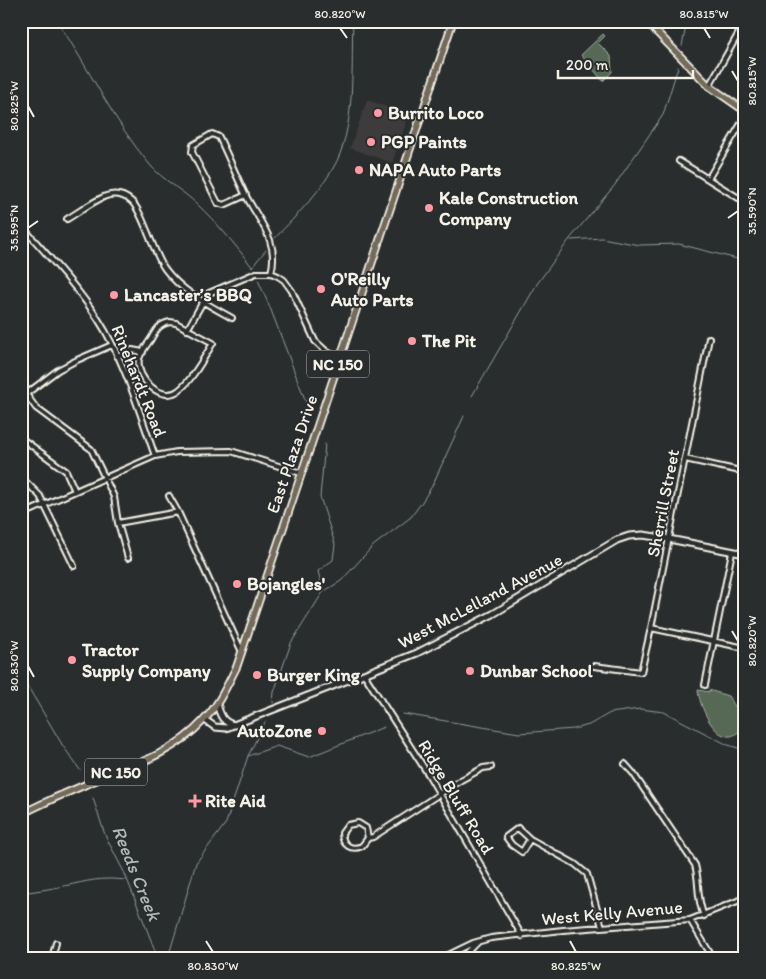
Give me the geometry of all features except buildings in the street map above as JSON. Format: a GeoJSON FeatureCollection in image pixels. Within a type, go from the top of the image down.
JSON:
{"type":"FeatureCollection","features":[{"type":"Feature","properties":{"kind":"main road","name":"East Plaza Drive"},"geometry":{"type":"LineString","coordinates":[[205,720],[228,686],[242,652],[453,21]]}},
{"type":"Feature","properties":{"kind":"main road"},"geometry":{"type":"LineString","coordinates":[[646,21],[709,86],[745,111]]}},
{"type":"Feature","properties":{"kind":"main road","name":"NC 150"},"geometry":{"type":"LineString","coordinates":[[21,814],[72,790],[157,756],[176,745],[205,720]]}},
{"type":"Feature","properties":{"kind":"street"},"geometry":{"type":"LineString","coordinates":[[709,86],[745,22]]}},
{"type":"Feature","properties":{"kind":"street"},"geometry":{"type":"LineString","coordinates":[[708,179],[745,117]]}},
{"type":"Feature","properties":{"kind":"street"},"geometry":{"type":"LineString","coordinates":[[246,194],[224,204],[218,203],[192,152],[193,144],[212,134],[219,137],[246,194],[264,224],[271,242],[273,267],[271,273]]}},
{"type":"Feature","properties":{"kind":"street"},"geometry":{"type":"LineString","coordinates":[[679,161],[745,202]]}},
{"type":"Feature","properties":{"kind":"street"},"geometry":{"type":"LineString","coordinates":[[67,220],[109,196],[120,195],[131,200],[138,210],[156,254],[165,270],[181,288],[232,318]]}},
{"type":"Feature","properties":{"kind":"street","name":"Rinehardt Road"},"geometry":{"type":"LineString","coordinates":[[21,224],[98,319],[117,356],[154,456]]}},
{"type":"Feature","properties":{"kind":"street"},"geometry":{"type":"LineString","coordinates":[[187,330],[210,293],[256,273],[271,273],[288,284],[315,341],[326,352],[340,358]]}},
{"type":"Feature","properties":{"kind":"street"},"geometry":{"type":"LineString","coordinates":[[170,322],[176,323],[213,343],[185,384],[178,392],[171,394],[147,384],[143,380],[139,359],[143,352],[158,328],[163,323],[170,322]]}},
{"type":"Feature","properties":{"kind":"street","name":"Sherrill Street"},"geometry":{"type":"LineString","coordinates":[[594,666],[641,672],[652,628],[709,338]]}},
{"type":"Feature","properties":{"kind":"street"},"geometry":{"type":"LineString","coordinates":[[26,394],[64,367],[112,345]]}},
{"type":"Feature","properties":{"kind":"street"},"geometry":{"type":"LineString","coordinates":[[117,356],[132,350],[143,352]]}},
{"type":"Feature","properties":{"kind":"street"},"geometry":{"type":"LineString","coordinates":[[21,388],[36,408],[91,449],[114,497],[118,523],[128,558]]}},
{"type":"Feature","properties":{"kind":"street"},"geometry":{"type":"LineString","coordinates":[[21,438],[66,471],[75,491]]}},
{"type":"Feature","properties":{"kind":"street"},"geometry":{"type":"LineString","coordinates":[[21,514],[154,456],[177,452],[230,451],[301,473]]}},
{"type":"Feature","properties":{"kind":"street"},"geometry":{"type":"LineString","coordinates":[[685,459],[745,472]]}},
{"type":"Feature","properties":{"kind":"street"},"geometry":{"type":"LineString","coordinates":[[21,477],[40,496],[45,504],[74,566]]}},
{"type":"Feature","properties":{"kind":"street"},"geometry":{"type":"LineString","coordinates":[[169,496],[242,652]]}},
{"type":"Feature","properties":{"kind":"street"},"geometry":{"type":"LineString","coordinates":[[118,523],[178,512]]}},
{"type":"Feature","properties":{"kind":"street","name":"West McLelland Avenue"},"geometry":{"type":"LineString","coordinates":[[205,720],[215,727],[222,729],[236,725],[417,654],[493,614],[617,540],[630,536],[642,535],[669,539],[745,554]]}},
{"type":"Feature","properties":{"kind":"street"},"geometry":{"type":"LineString","coordinates":[[705,685],[732,552]]}},
{"type":"Feature","properties":{"kind":"street"},"geometry":{"type":"LineString","coordinates":[[652,628],[745,648]]}},
{"type":"Feature","properties":{"kind":"street","name":"Ridge Bluff Road"},"geometry":{"type":"LineString","coordinates":[[364,674],[440,795],[522,936]]}},
{"type":"Feature","properties":{"kind":"street"},"geometry":{"type":"LineString","coordinates":[[216,704],[223,720],[236,725]]}},
{"type":"Feature","properties":{"kind":"street"},"geometry":{"type":"LineString","coordinates":[[626,764],[634,773],[695,865],[698,875],[697,896],[704,916]]}},
{"type":"Feature","properties":{"kind":"street"},"geometry":{"type":"LineString","coordinates":[[368,838],[366,828],[358,823],[348,825],[342,833],[344,843],[353,848],[362,846],[368,838],[373,837],[484,768],[492,767]]}},
{"type":"Feature","properties":{"kind":"street"},"geometry":{"type":"LineString","coordinates":[[530,839],[522,852],[512,845],[506,837],[518,828],[530,839],[575,864],[587,874],[602,927]]}},
{"type":"Feature","properties":{"kind":"street","name":"West Kelly Avenue"},"geometry":{"type":"LineString","coordinates":[[442,958],[450,953],[491,938],[690,920],[745,898]]}},
{"type":"Feature","properties":{"kind":"street"},"geometry":{"type":"LineString","coordinates":[[690,920],[713,958]]}},
{"type":"Feature","properties":{"kind":"street"},"geometry":{"type":"LineString","coordinates":[[462,958],[478,942]]}},
{"type":"Feature","properties":{"kind":"street"},"geometry":{"type":"LineString","coordinates":[[52,958],[56,943]]}},
{"type":"Feature","properties":{"kind":"shaded area"},"geometry":{"type":"Polygon","coordinates":[[[367,100],[409,115],[392,163],[350,148],[367,100]]]}},
{"type":"Feature","properties":{"kind":"green space"},"geometry":{"type":"Polygon","coordinates":[[[603,34],[605,36],[598,43],[611,56],[612,72],[603,81],[581,55],[603,34]]]}},
{"type":"Feature","properties":{"kind":"green space"},"geometry":{"type":"Polygon","coordinates":[[[698,690],[709,692],[709,690],[728,696],[744,719],[745,727],[737,734],[731,736],[718,732],[704,711],[698,690]]]}},
{"type":"Feature","properties":{"kind":"waterway"},"geometry":{"type":"LineString","coordinates":[[57,21],[124,131],[150,165],[204,211],[226,234],[252,267],[266,250]]}},
{"type":"Feature","properties":{"kind":"waterway"},"geometry":{"type":"LineString","coordinates":[[275,238],[324,182],[337,161],[343,145],[350,110],[353,21]]}},
{"type":"Feature","properties":{"kind":"waterway"},"geometry":{"type":"LineString","coordinates":[[682,46],[687,21]]}},
{"type":"Feature","properties":{"kind":"waterway"},"geometry":{"type":"LineString","coordinates":[[472,396],[537,284],[569,240],[614,186],[663,115],[678,67]]}},
{"type":"Feature","properties":{"kind":"waterway"},"geometry":{"type":"LineString","coordinates":[[571,240],[602,238],[639,245],[679,244],[745,261]]}},
{"type":"Feature","properties":{"kind":"waterway"},"geometry":{"type":"LineString","coordinates":[[258,280],[309,410]]}},
{"type":"Feature","properties":{"kind":"waterway"},"geometry":{"type":"LineString","coordinates":[[273,703],[274,692],[291,643],[323,592],[341,581],[373,546],[411,517],[432,486],[464,416]]}},
{"type":"Feature","properties":{"kind":"waterway"},"geometry":{"type":"LineString","coordinates":[[323,592],[318,571],[333,560],[335,544],[320,497],[325,444]]}},
{"type":"Feature","properties":{"kind":"waterway","name":"Reeds Creek"},"geometry":{"type":"LineString","coordinates":[[21,675],[63,746],[80,770]]}},
{"type":"Feature","properties":{"kind":"waterway"},"geometry":{"type":"LineString","coordinates":[[403,714],[519,733],[574,729],[589,725],[610,713],[640,709],[664,712],[728,745],[745,750]]}},
{"type":"Feature","properties":{"kind":"waterway"},"geometry":{"type":"LineString","coordinates":[[168,958],[196,863],[226,823],[248,756],[265,722]]}},
{"type":"Feature","properties":{"kind":"waterway"},"geometry":{"type":"LineString","coordinates":[[248,756],[277,746],[309,757],[384,727]]}},
{"type":"Feature","properties":{"kind":"waterway","name":"Reeds Creek"},"geometry":{"type":"LineString","coordinates":[[93,798],[105,835],[125,874],[158,958]]}},
{"type":"Feature","properties":{"kind":"waterway"},"geometry":{"type":"LineString","coordinates":[[21,893],[94,880],[126,880]]}},
{"type":"Feature","properties":{"kind":"place","name":"Burrito Loco"},"geometry":{"type":"Point","coordinates":[378,113]}},
{"type":"Feature","properties":{"kind":"place","name":"PGP Paints"},"geometry":{"type":"Point","coordinates":[371,142]}},
{"type":"Feature","properties":{"kind":"place","name":"NAPA Auto Parts"},"geometry":{"type":"Point","coordinates":[359,170]}},
{"type":"Feature","properties":{"kind":"place","name":"Kale Construction Company"},"geometry":{"type":"Point","coordinates":[429,208]}},
{"type":"Feature","properties":{"kind":"place","name":"O'Reilly Auto Parts"},"geometry":{"type":"Point","coordinates":[321,289]}},
{"type":"Feature","properties":{"kind":"place","name":"Lancaster’s BBQ"},"geometry":{"type":"Point","coordinates":[114,295]}},
{"type":"Feature","properties":{"kind":"place","name":"The Pit"},"geometry":{"type":"Point","coordinates":[412,341]}},
{"type":"Feature","properties":{"kind":"place","name":"Bojangles'"},"geometry":{"type":"Point","coordinates":[237,584]}},
{"type":"Feature","properties":{"kind":"place","name":"Tractor Supply Company"},"geometry":{"type":"Point","coordinates":[72,660]}},
{"type":"Feature","properties":{"kind":"place","name":"Dunbar School"},"geometry":{"type":"Point","coordinates":[470,671]}},
{"type":"Feature","properties":{"kind":"place","name":"Burger King"},"geometry":{"type":"Point","coordinates":[257,675]}},
{"type":"Feature","properties":{"kind":"place","name":"AutoZone"},"geometry":{"type":"Point","coordinates":[322,731]}},
{"type":"Feature","properties":{"kind":"place","name":"Rite Aid"},"geometry":{"type":"Point","coordinates":[195,801]}}]}
